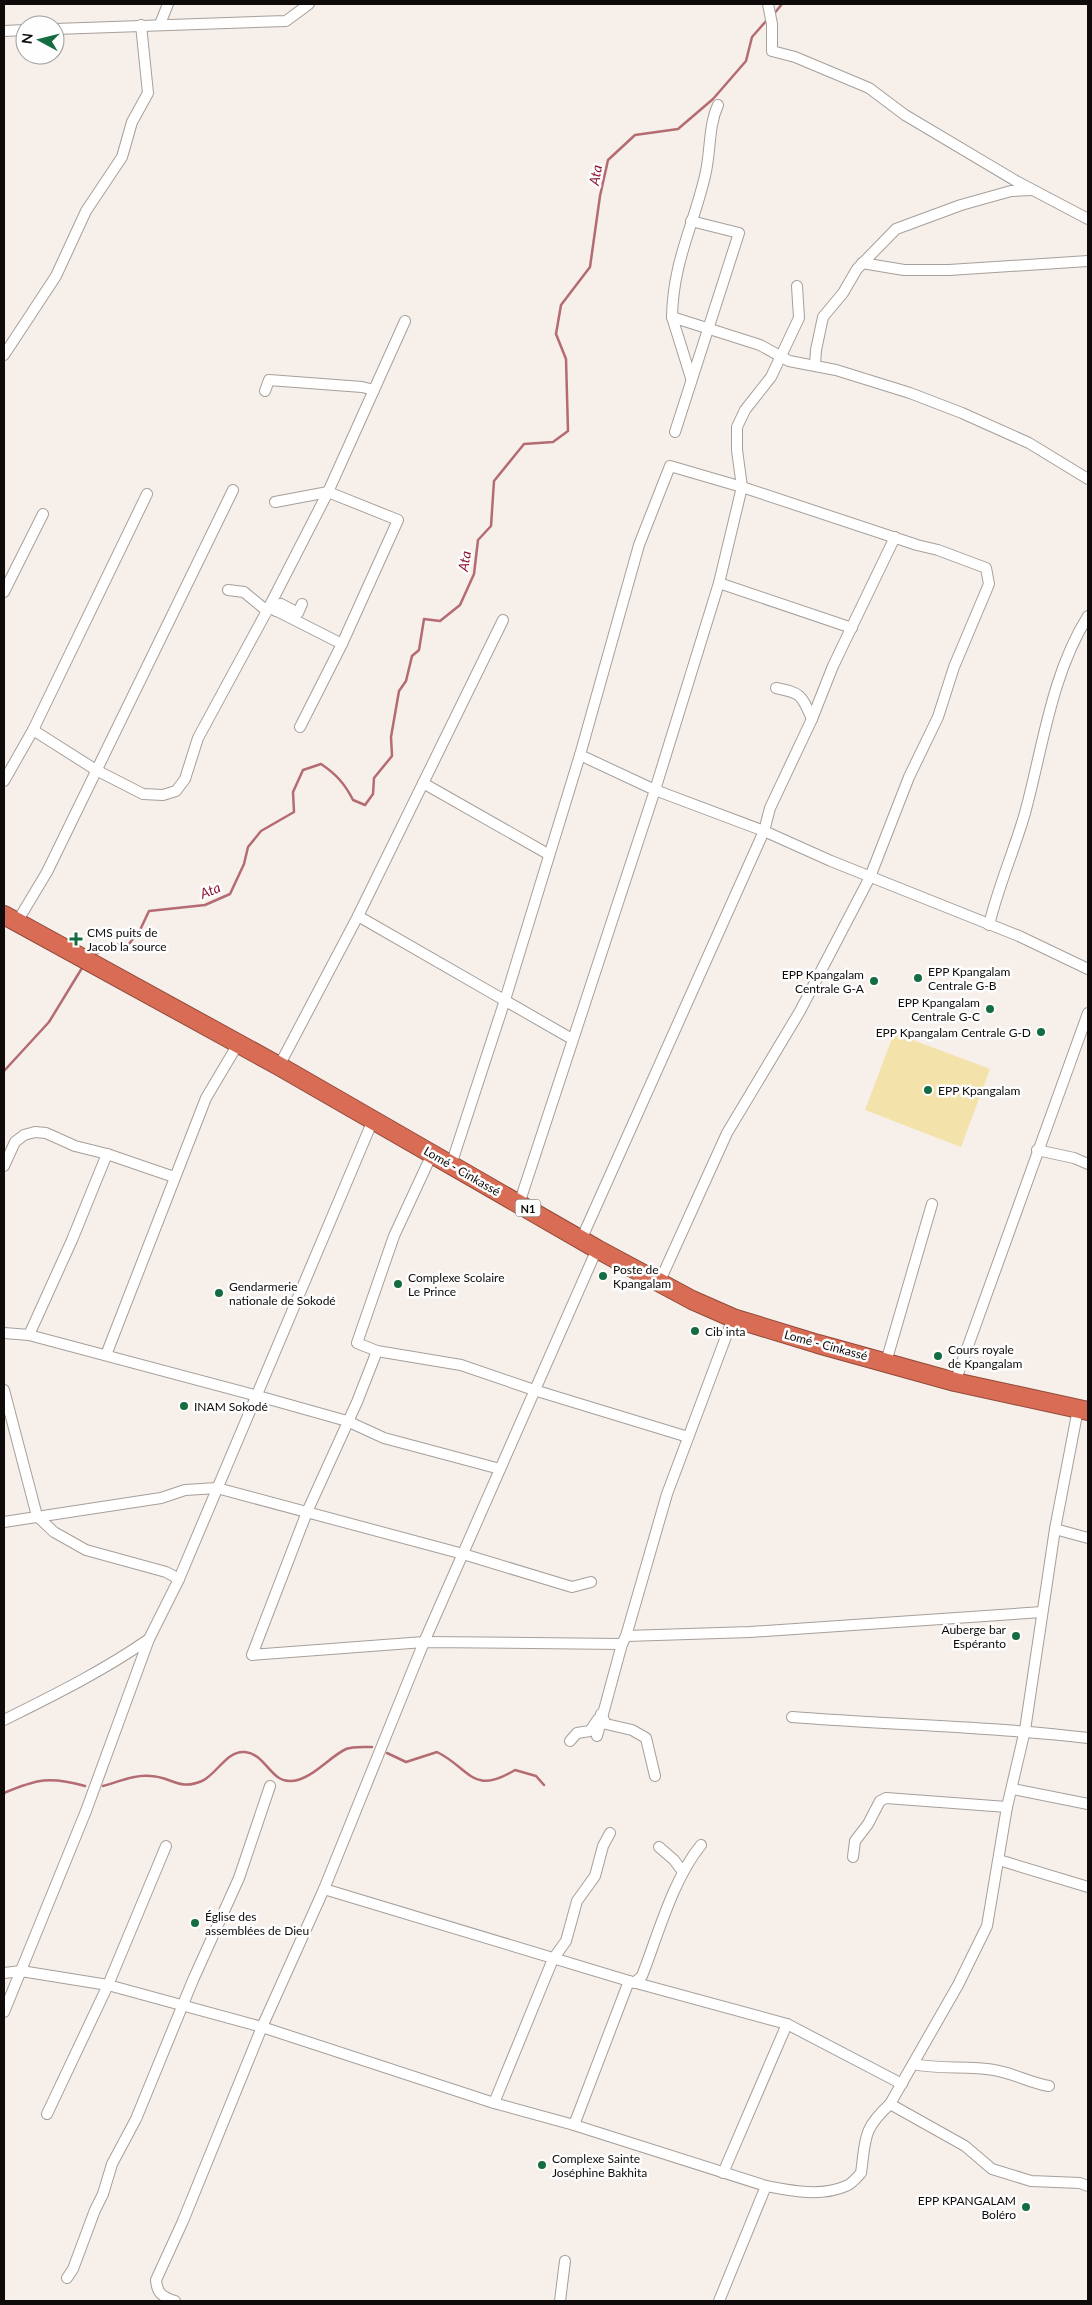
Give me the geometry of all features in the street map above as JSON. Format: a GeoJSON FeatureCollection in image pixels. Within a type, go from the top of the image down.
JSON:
{"type":"FeatureCollection","features":[{"type":"Feature","properties":{"kind":"highway","name":"Lomé - Cinkassé"},"geometry":{"type":"LineString","coordinates":[[10,918],[278,1066],[597,1249],[659,1283],[733,1318],[955,1382],[1083,1410]]}},
{"type":"Feature","properties":{"kind":"street"},"geometry":{"type":"LineString","coordinates":[[160,24],[168,4]]}},
{"type":"Feature","properties":{"kind":"street"},"geometry":{"type":"LineString","coordinates":[[65,29],[286,21],[309,4]]}},
{"type":"Feature","properties":{"kind":"street"},"geometry":{"type":"LineString","coordinates":[[768,4],[772,24],[772,50],[795,57],[869,88],[905,114],[1016,182],[1088,220]]}},
{"type":"Feature","properties":{"kind":"street"},"geometry":{"type":"LineString","coordinates":[[4,355],[56,276],[86,211],[122,157],[132,122],[148,93],[141,25]]}},
{"type":"Feature","properties":{"kind":"street"},"geometry":{"type":"LineString","coordinates":[[691,378],[672,317],[673,292],[678,265],[706,175],[713,117],[718,105]]}},
{"type":"Feature","properties":{"kind":"street"},"geometry":{"type":"LineString","coordinates":[[815,365],[823,316],[843,293],[862,263],[896,229],[960,205],[1011,191],[1034,190]]}},
{"type":"Feature","properties":{"kind":"street"},"geometry":{"type":"LineString","coordinates":[[675,432],[691,378],[710,328],[724,273],[739,233],[691,221]]}},
{"type":"Feature","properties":{"kind":"street"},"geometry":{"type":"LineString","coordinates":[[862,263],[904,270],[949,270],[1088,261]]}},
{"type":"Feature","properties":{"kind":"street"},"geometry":{"type":"LineString","coordinates":[[519,1204],[655,790],[719,583],[742,487],[737,450],[737,427],[745,410],[771,377],[799,318],[797,286]]}},
{"type":"Feature","properties":{"kind":"street"},"geometry":{"type":"LineString","coordinates":[[672,317],[760,344],[789,361],[815,365],[910,393],[983,421],[1048,454],[1088,479]]}},
{"type":"Feature","properties":{"kind":"street"},"geometry":{"type":"LineString","coordinates":[[33,730],[96,770],[143,794],[163,795],[176,790],[185,780],[198,738],[271,610],[328,492],[405,321]]}},
{"type":"Feature","properties":{"kind":"street"},"geometry":{"type":"LineString","coordinates":[[265,391],[269,380],[362,387],[374,390]]}},
{"type":"Feature","properties":{"kind":"street"},"geometry":{"type":"LineString","coordinates":[[451,1165],[505,1000],[548,854],[580,755],[639,545],[670,466],[742,487],[986,568],[989,580],[954,667],[938,717],[909,777],[870,877],[800,1011],[727,1133],[659,1283]]}},
{"type":"Feature","properties":{"kind":"street"},"geometry":{"type":"LineString","coordinates":[[10,918],[47,872],[233,490]]}},
{"type":"Feature","properties":{"kind":"street"},"geometry":{"type":"LineString","coordinates":[[275,502],[328,492],[398,520],[342,644],[300,727]]}},
{"type":"Feature","properties":{"kind":"street"},"geometry":{"type":"LineString","coordinates":[[4,781],[33,730],[147,494]]}},
{"type":"Feature","properties":{"kind":"street"},"geometry":{"type":"LineString","coordinates":[[4,592],[43,514]]}},
{"type":"Feature","properties":{"kind":"street"},"geometry":{"type":"LineString","coordinates":[[581,1240],[764,831],[770,808],[812,719],[833,666],[895,537]]}},
{"type":"Feature","properties":{"kind":"street"},"geometry":{"type":"LineString","coordinates":[[719,583],[852,628]]}},
{"type":"Feature","properties":{"kind":"street"},"geometry":{"type":"LineString","coordinates":[[228,590],[244,592],[271,610],[342,644]]}},
{"type":"Feature","properties":{"kind":"street"},"geometry":{"type":"LineString","coordinates":[[271,610],[281,604],[298,614],[302,604]]}},
{"type":"Feature","properties":{"kind":"street"},"geometry":{"type":"LineString","coordinates":[[989,925],[998,888],[1017,840],[1055,690],[1068,652],[1088,616]]}},
{"type":"Feature","properties":{"kind":"street"},"geometry":{"type":"LineString","coordinates":[[278,1066],[358,916],[504,620]]}},
{"type":"Feature","properties":{"kind":"street"},"geometry":{"type":"LineString","coordinates":[[776,688],[795,691],[800,695],[812,719]]}},
{"type":"Feature","properties":{"kind":"street"},"geometry":{"type":"LineString","coordinates":[[580,755],[655,790],[764,831],[870,877],[1061,955],[1088,969]]}},
{"type":"Feature","properties":{"kind":"street"},"geometry":{"type":"LineString","coordinates":[[423,783],[548,854]]}},
{"type":"Feature","properties":{"kind":"street"},"geometry":{"type":"LineString","coordinates":[[358,916],[572,1039]]}},
{"type":"Feature","properties":{"kind":"street"},"geometry":{"type":"LineString","coordinates":[[955,1382],[1037,1150],[1088,1013]]}},
{"type":"Feature","properties":{"kind":"street"},"geometry":{"type":"LineString","coordinates":[[106,1355],[206,1098],[238,1044]]}},
{"type":"Feature","properties":{"kind":"street"},"geometry":{"type":"LineString","coordinates":[[4,2012],[86,1811],[149,1639],[179,1579],[258,1396],[373,1120]]}},
{"type":"Feature","properties":{"kind":"street"},"geometry":{"type":"LineString","coordinates":[[4,1166],[15,1142],[35,1132],[46,1133],[75,1146],[107,1154],[174,1177]]}},
{"type":"Feature","properties":{"kind":"street"},"geometry":{"type":"LineString","coordinates":[[1037,1150],[1074,1158],[1088,1164]]}},
{"type":"Feature","properties":{"kind":"street"},"geometry":{"type":"LineString","coordinates":[[29,1335],[69,1248],[107,1154]]}},
{"type":"Feature","properties":{"kind":"street"},"geometry":{"type":"LineString","coordinates":[[432,1154],[394,1236],[357,1343],[377,1351],[461,1365],[534,1390],[688,1437]]}},
{"type":"Feature","properties":{"kind":"street"},"geometry":{"type":"LineString","coordinates":[[886,1362],[932,1204]]}},
{"type":"Feature","properties":{"kind":"street"},"geometry":{"type":"LineString","coordinates":[[175,2301],[162,2297],[156,2289],[156,2280],[183,2221],[262,2027],[324,1889],[424,1642],[597,1249]]}},
{"type":"Feature","properties":{"kind":"street"},"geometry":{"type":"LineString","coordinates":[[597,1736],[601,1714],[667,1494],[733,1318]]}},
{"type":"Feature","properties":{"kind":"street"},"geometry":{"type":"LineString","coordinates":[[4,1334],[29,1335],[258,1396],[347,1421],[384,1438],[500,1469]]}},
{"type":"Feature","properties":{"kind":"street"},"geometry":{"type":"LineString","coordinates":[[377,1351],[357,1402],[307,1512],[252,1655],[424,1642],[624,1640],[1042,1612]]}},
{"type":"Feature","properties":{"kind":"street"},"geometry":{"type":"LineString","coordinates":[[4,1390],[37,1516],[54,1532],[86,1550],[166,1572],[179,1579]]}},
{"type":"Feature","properties":{"kind":"street"},"geometry":{"type":"LineString","coordinates":[[4,1974],[22,1971],[108,1984],[262,2027],[494,2103],[574,2125],[766,2186],[793,2191],[822,2192],[848,2186],[861,2173],[863,2143],[868,2129],[878,2115],[890,2104],[902,2084],[958,1985],[987,1926],[1007,1807],[1013,1789],[1025,1730],[1055,1529],[1083,1410]]}},
{"type":"Feature","properties":{"kind":"street"},"geometry":{"type":"LineString","coordinates":[[4,1522],[161,1498],[198,1488],[217,1488],[463,1554],[572,1587],[592,1582]]}},
{"type":"Feature","properties":{"kind":"street"},"geometry":{"type":"LineString","coordinates":[[1055,1529],[1088,1538]]}},
{"type":"Feature","properties":{"kind":"street"},"geometry":{"type":"LineString","coordinates":[[4,1720],[90,1678],[149,1639]]}},
{"type":"Feature","properties":{"kind":"street"},"geometry":{"type":"LineString","coordinates":[[570,1741],[577,1733],[590,1731],[601,1714]]}},
{"type":"Feature","properties":{"kind":"street"},"geometry":{"type":"LineString","coordinates":[[601,1714],[606,1724],[632,1730],[646,1738],[655,1776]]}},
{"type":"Feature","properties":{"kind":"street"},"geometry":{"type":"LineString","coordinates":[[792,1716],[889,1724],[1025,1730],[1088,1738]]}},
{"type":"Feature","properties":{"kind":"street"},"geometry":{"type":"LineString","coordinates":[[66,2278],[73,2269],[103,2194],[112,2164],[136,2119],[239,1878],[270,1786]]}},
{"type":"Feature","properties":{"kind":"street"},"geometry":{"type":"LineString","coordinates":[[1013,1789],[1088,1804]]}},
{"type":"Feature","properties":{"kind":"street"},"geometry":{"type":"LineString","coordinates":[[853,1857],[856,1841],[868,1824],[880,1801],[886,1798],[1007,1807]]}},
{"type":"Feature","properties":{"kind":"street"},"geometry":{"type":"LineString","coordinates":[[494,2103],[553,1959],[566,1941],[577,1901],[595,1876],[603,1846],[610,1832]]}},
{"type":"Feature","properties":{"kind":"street"},"geometry":{"type":"LineString","coordinates":[[574,2125],[632,1982],[642,1976],[683,1872],[700,1845]]}},
{"type":"Feature","properties":{"kind":"street"},"geometry":{"type":"LineString","coordinates":[[47,2114],[108,1984],[166,1846]]}},
{"type":"Feature","properties":{"kind":"street"},"geometry":{"type":"LineString","coordinates":[[659,1847],[674,1860],[683,1872]]}},
{"type":"Feature","properties":{"kind":"street"},"geometry":{"type":"LineString","coordinates":[[999,1860],[1088,1887]]}},
{"type":"Feature","properties":{"kind":"street"},"geometry":{"type":"LineString","coordinates":[[324,1889],[553,1959],[787,2024],[902,2084]]}},
{"type":"Feature","properties":{"kind":"street"},"geometry":{"type":"LineString","coordinates":[[724,2173],[787,2024]]}},
{"type":"Feature","properties":{"kind":"street"},"geometry":{"type":"LineString","coordinates":[[913,2064],[934,2068],[994,2070],[1034,2084],[1049,2086]]}},
{"type":"Feature","properties":{"kind":"street"},"geometry":{"type":"LineString","coordinates":[[890,2104],[964,2146],[992,2169],[1030,2181],[1086,2181]]}},
{"type":"Feature","properties":{"kind":"street"},"geometry":{"type":"LineString","coordinates":[[719,2301],[766,2186]]}},
{"type":"Feature","properties":{"kind":"street"},"geometry":{"type":"LineString","coordinates":[[560,2301],[565,2261]]}},
{"type":"Feature","properties":{"kind":"shaded area","name":"EPP Kpangalam"},"geometry":{"type":"Polygon","coordinates":[[[894,1033],[990,1069],[961,1147],[865,1110],[894,1033]]]}},
{"type":"Feature","properties":{"kind":"waterway","name":"Ata"},"geometry":{"type":"LineString","coordinates":[[773,15],[782,4]]}},
{"type":"Feature","properties":{"kind":"waterway","name":"Ata"},"geometry":{"type":"LineString","coordinates":[[94,955],[111,945],[129,944],[140,930],[149,911],[205,905],[230,894],[244,864],[248,847],[261,831],[294,812],[293,792],[303,770],[321,764],[340,780],[353,800],[365,805],[373,794],[374,778],[392,756],[391,737],[399,691],[406,681],[412,656],[419,650],[424,619],[440,621],[460,605],[474,574],[478,540],[491,526],[494,481],[524,444],[553,442],[568,431],[566,359],[556,334],[561,305],[590,267],[600,196],[608,160],[635,135],[678,129],[713,99],[746,61],[752,37],[767,20]]}},
{"type":"Feature","properties":{"kind":"waterway","name":"Ata"},"geometry":{"type":"LineString","coordinates":[[4,1071],[49,1022],[82,968]]}},
{"type":"Feature","properties":{"kind":"waterway"},"geometry":{"type":"LineString","coordinates":[[103,1786],[133,1777],[145,1776],[158,1777],[187,1785],[194,1784],[207,1778],[227,1758],[239,1752],[252,1754],[273,1773],[284,1780],[298,1780],[312,1773],[346,1749],[372,1747]]}},
{"type":"Feature","properties":{"kind":"waterway"},"geometry":{"type":"LineString","coordinates":[[387,1753],[406,1762],[437,1752],[480,1780],[489,1781],[515,1770],[536,1776],[544,1785]]}},
{"type":"Feature","properties":{"kind":"waterway"},"geometry":{"type":"LineString","coordinates":[[4,1793],[44,1780],[62,1781],[85,1786]]}},
{"type":"Feature","properties":{"kind":"place","name":"CMS puits de Jacob la source"},"geometry":{"type":"Point","coordinates":[76,939]}},
{"type":"Feature","properties":{"kind":"place","name":"EPP Kpangalam Centrale G-B"},"geometry":{"type":"Point","coordinates":[918,978]}},
{"type":"Feature","properties":{"kind":"place","name":"EPP Kpangalam Centrale G-A"},"geometry":{"type":"Point","coordinates":[874,981]}},
{"type":"Feature","properties":{"kind":"place","name":"EPP Kpangalam Centrale G-C"},"geometry":{"type":"Point","coordinates":[990,1009]}},
{"type":"Feature","properties":{"kind":"place","name":"EPP Kpangalam Centrale G-D"},"geometry":{"type":"Point","coordinates":[1041,1032]}},
{"type":"Feature","properties":{"kind":"place","name":"EPP Kpangalam"},"geometry":{"type":"Point","coordinates":[928,1090]}},
{"type":"Feature","properties":{"kind":"place","name":"Poste de Kpangalam"},"geometry":{"type":"Point","coordinates":[603,1276]}},
{"type":"Feature","properties":{"kind":"place","name":"Complexe Scolaire Le Prince"},"geometry":{"type":"Point","coordinates":[398,1284]}},
{"type":"Feature","properties":{"kind":"place","name":"Gendarmerie nationale de Sokodé"},"geometry":{"type":"Point","coordinates":[219,1293]}},
{"type":"Feature","properties":{"kind":"place","name":"Cib inta"},"geometry":{"type":"Point","coordinates":[695,1331]}},
{"type":"Feature","properties":{"kind":"place","name":"Cours royale de Kpangalam"},"geometry":{"type":"Point","coordinates":[938,1356]}},
{"type":"Feature","properties":{"kind":"place","name":"INAM Sokodé"},"geometry":{"type":"Point","coordinates":[184,1406]}},
{"type":"Feature","properties":{"kind":"place","name":"Auberge bar Espéranto"},"geometry":{"type":"Point","coordinates":[1016,1636]}},
{"type":"Feature","properties":{"kind":"place","name":"Église des assemblées de Dieu"},"geometry":{"type":"Point","coordinates":[195,1923]}},
{"type":"Feature","properties":{"kind":"place","name":"Complexe Sainte Joséphine Bakhita"},"geometry":{"type":"Point","coordinates":[542,2165]}},
{"type":"Feature","properties":{"kind":"place","name":"EPP KPANGALAM Boléro"},"geometry":{"type":"Point","coordinates":[1026,2207]}}]}
